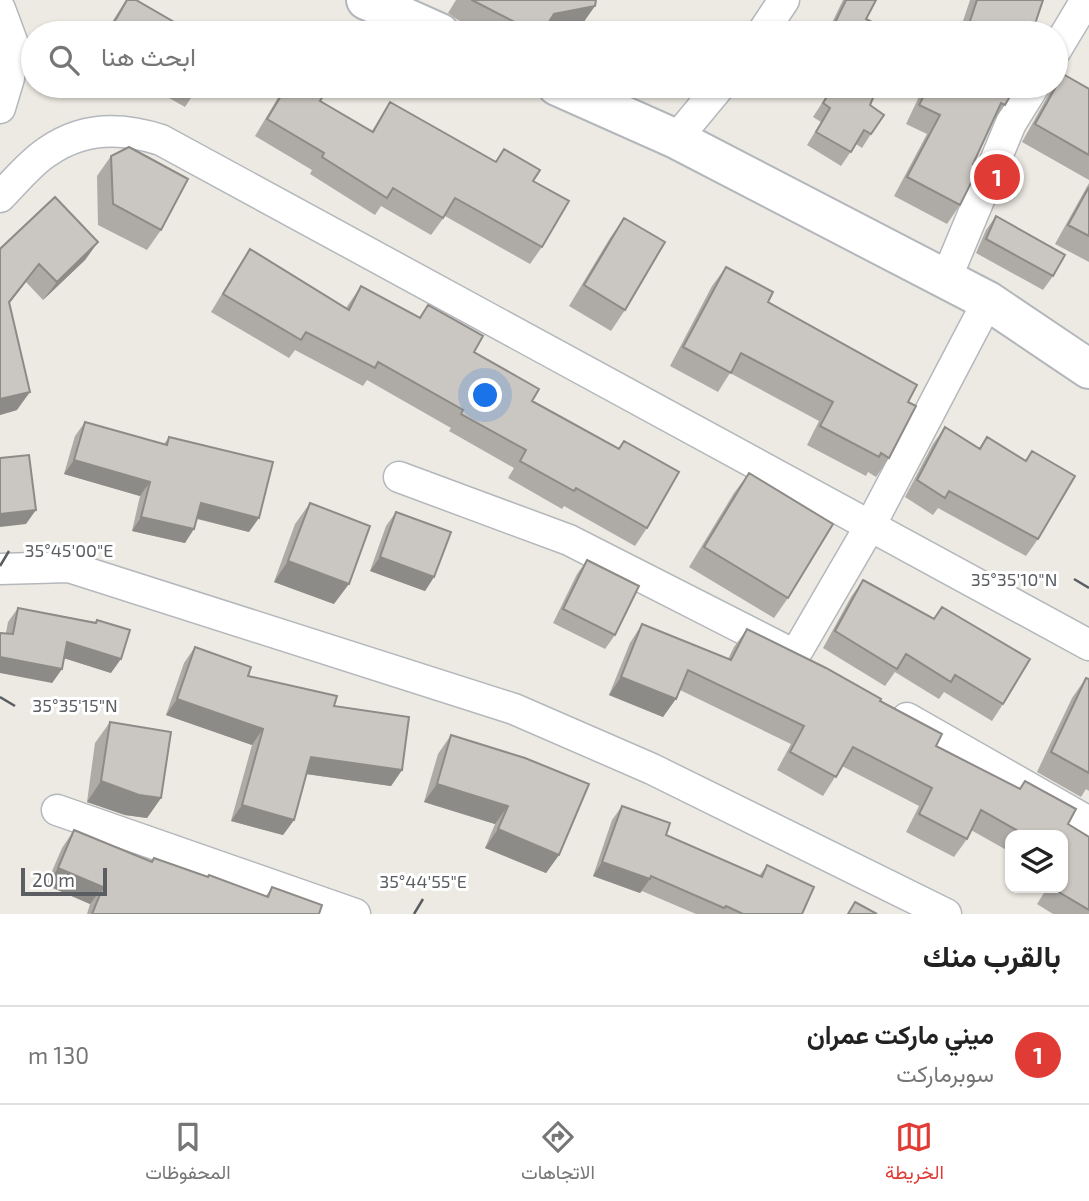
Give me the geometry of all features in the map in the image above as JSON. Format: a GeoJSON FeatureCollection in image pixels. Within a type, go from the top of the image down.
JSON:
{"type":"FeatureCollection","features":[{"type":"Feature","properties":{"kind":"main road"},"geometry":{"type":"LineString","coordinates":[[366,0],[413,21]]}},
{"type":"Feature","properties":{"kind":"main road"},"geometry":{"type":"LineString","coordinates":[[584,98],[676,139],[988,301],[1089,369]]}},
{"type":"Feature","properties":{"kind":"street"},"geometry":{"type":"LineString","coordinates":[[770,21],[784,0]]}},
{"type":"Feature","properties":{"kind":"street"},"geometry":{"type":"LineString","coordinates":[[1068,30],[1086,0]]}},
{"type":"Feature","properties":{"kind":"street"},"geometry":{"type":"LineString","coordinates":[[0,9],[13,44],[9,78],[0,108]]}},
{"type":"Feature","properties":{"kind":"street"},"geometry":{"type":"LineString","coordinates":[[676,139],[710,98]]}},
{"type":"Feature","properties":{"kind":"street"},"geometry":{"type":"LineString","coordinates":[[946,279],[1011,123],[1027,98]]}},
{"type":"Feature","properties":{"kind":"street"},"geometry":{"type":"LineString","coordinates":[[0,197],[45,153],[81,135],[122,131],[161,140],[1089,645]]}},
{"type":"Feature","properties":{"kind":"street"},"geometry":{"type":"LineString","coordinates":[[399,477],[569,540],[807,662],[870,526],[988,301]]}},
{"type":"Feature","properties":{"kind":"street"},"geometry":{"type":"LineString","coordinates":[[0,569],[69,567],[514,709],[652,769],[946,914]]}},
{"type":"Feature","properties":{"kind":"street"},"geometry":{"type":"LineString","coordinates":[[878,702],[1089,822]]}},
{"type":"Feature","properties":{"kind":"street"},"geometry":{"type":"LineString","coordinates":[[57,810],[355,914]]}},
{"type":"Feature","properties":{"kind":"building"},"geometry":{"type":"Polygon","coordinates":[[[127,0],[136,0],[172,21],[115,21],[127,0]]]}},
{"type":"Feature","properties":{"kind":"building"},"geometry":{"type":"Polygon","coordinates":[[[472,0],[596,0],[595,6],[554,14],[550,21],[513,21],[472,0]]]}},
{"type":"Feature","properties":{"kind":"building"},"geometry":{"type":"Polygon","coordinates":[[[846,0],[876,0],[866,19],[870,21],[836,21],[846,0]]]}},
{"type":"Feature","properties":{"kind":"building"},"geometry":{"type":"Polygon","coordinates":[[[977,0],[1043,0],[1036,21],[970,21],[977,0]]]}},
{"type":"Feature","properties":{"kind":"building"},"geometry":{"type":"Polygon","coordinates":[[[1068,77],[1089,89],[1089,155],[1035,124],[1050,98],[1068,98],[1068,77]]]}},
{"type":"Feature","properties":{"kind":"building"},"geometry":{"type":"Polygon","coordinates":[[[280,98],[322,98],[320,101],[373,132],[390,102],[496,162],[504,149],[540,170],[533,181],[569,201],[542,247],[455,198],[443,218],[393,188],[387,198],[322,157],[324,153],[267,119],[280,98]]]}},
{"type":"Feature","properties":{"kind":"building"},"geometry":{"type":"Polygon","coordinates":[[[826,98],[873,98],[870,105],[884,115],[871,134],[864,130],[851,152],[816,132],[830,108],[823,103],[826,98]]]}},
{"type":"Feature","properties":{"kind":"building"},"geometry":{"type":"Polygon","coordinates":[[[923,98],[1009,98],[1005,105],[1001,103],[973,164],[979,167],[960,205],[907,177],[940,115],[919,105],[923,98]]]}},
{"type":"Feature","properties":{"kind":"building"},"geometry":{"type":"Polygon","coordinates":[[[129,147],[188,179],[161,230],[113,204],[111,156],[129,147]]]}},
{"type":"Feature","properties":{"kind":"building"},"geometry":{"type":"Polygon","coordinates":[[[1089,187],[1089,236],[1068,225],[1089,187]]]}},
{"type":"Feature","properties":{"kind":"building"},"geometry":{"type":"Polygon","coordinates":[[[55,197],[98,242],[57,282],[39,264],[9,302],[30,392],[0,399],[0,249],[55,197]]]}},
{"type":"Feature","properties":{"kind":"building"},"geometry":{"type":"Polygon","coordinates":[[[996,216],[1065,255],[1053,276],[986,239],[996,216]]]}},
{"type":"Feature","properties":{"kind":"building"},"geometry":{"type":"Polygon","coordinates":[[[624,218],[665,242],[625,310],[584,285],[624,218]]]}},
{"type":"Feature","properties":{"kind":"building"},"geometry":{"type":"Polygon","coordinates":[[[250,249],[349,310],[361,286],[420,318],[428,305],[483,336],[474,352],[539,389],[532,401],[619,449],[624,441],[679,472],[647,528],[576,488],[574,491],[520,461],[526,450],[461,414],[463,410],[378,362],[375,368],[306,332],[301,340],[223,294],[250,249]]]}},
{"type":"Feature","properties":{"kind":"building"},"geometry":{"type":"Polygon","coordinates":[[[726,267],[773,292],[768,302],[917,385],[908,402],[916,406],[889,458],[881,453],[879,457],[820,426],[833,402],[741,353],[731,373],[683,347],[726,267]]]}},
{"type":"Feature","properties":{"kind":"building"},"geometry":{"type":"Polygon","coordinates":[[[85,422],[167,445],[169,437],[273,462],[259,518],[201,503],[194,529],[141,517],[150,482],[74,460],[85,422]]]}},
{"type":"Feature","properties":{"kind":"building"},"geometry":{"type":"Polygon","coordinates":[[[945,427],[980,449],[987,437],[1026,461],[1032,451],[1075,476],[1038,539],[949,491],[945,498],[917,480],[945,427]]]}},
{"type":"Feature","properties":{"kind":"building"},"geometry":{"type":"Polygon","coordinates":[[[29,455],[36,510],[0,514],[0,458],[29,455]]]}},
{"type":"Feature","properties":{"kind":"building"},"geometry":{"type":"Polygon","coordinates":[[[749,473],[833,524],[788,598],[704,547],[749,473]]]}},
{"type":"Feature","properties":{"kind":"building"},"geometry":{"type":"Polygon","coordinates":[[[310,503],[370,526],[349,584],[288,561],[310,503]]]}},
{"type":"Feature","properties":{"kind":"building"},"geometry":{"type":"Polygon","coordinates":[[[396,512],[451,532],[434,577],[380,557],[396,512]]]}},
{"type":"Feature","properties":{"kind":"building"},"geometry":{"type":"Polygon","coordinates":[[[587,560],[639,586],[615,635],[563,609],[587,560]]]}},
{"type":"Feature","properties":{"kind":"building"},"geometry":{"type":"Polygon","coordinates":[[[863,580],[934,619],[942,607],[1030,659],[1003,704],[955,675],[951,682],[906,654],[897,669],[835,631],[863,580]]]}},
{"type":"Feature","properties":{"kind":"building"},"geometry":{"type":"Polygon","coordinates":[[[18,608],[96,623],[97,620],[130,630],[121,659],[67,642],[62,669],[0,657],[0,633],[13,634],[18,608]]]}},
{"type":"Feature","properties":{"kind":"building"},"geometry":{"type":"Polygon","coordinates":[[[642,624],[731,660],[747,629],[826,668],[942,734],[936,746],[1020,789],[1025,781],[1076,809],[1068,824],[1089,837],[1089,910],[1060,893],[1068,893],[1068,830],[1016,830],[981,810],[967,839],[919,814],[932,788],[853,747],[836,777],[790,752],[804,726],[688,670],[676,699],[621,677],[642,624]]]}},
{"type":"Feature","properties":{"kind":"building"},"geometry":{"type":"Polygon","coordinates":[[[195,647],[251,667],[248,676],[337,696],[334,706],[409,717],[402,770],[311,757],[294,820],[242,805],[263,729],[177,699],[195,647]]]}},
{"type":"Feature","properties":{"kind":"building"},"geometry":{"type":"Polygon","coordinates":[[[1086,678],[1089,679],[1089,773],[1051,752],[1086,678]]]}},
{"type":"Feature","properties":{"kind":"building"},"geometry":{"type":"Polygon","coordinates":[[[110,722],[171,732],[161,798],[139,795],[101,781],[110,722]]]}},
{"type":"Feature","properties":{"kind":"building"},"geometry":{"type":"Polygon","coordinates":[[[451,735],[525,758],[589,784],[559,855],[498,829],[508,806],[437,784],[451,735]]]}},
{"type":"Feature","properties":{"kind":"building"},"geometry":{"type":"Polygon","coordinates":[[[622,806],[670,823],[666,835],[762,877],[767,865],[814,887],[802,914],[743,914],[651,876],[650,879],[602,862],[622,806]]]}},
{"type":"Feature","properties":{"kind":"building"},"geometry":{"type":"Polygon","coordinates":[[[74,830],[152,862],[154,858],[268,897],[272,887],[322,905],[319,914],[92,914],[103,887],[58,868],[74,830]]]}},
{"type":"Feature","properties":{"kind":"building"},"geometry":{"type":"Polygon","coordinates":[[[855,902],[877,914],[848,914],[855,902]]]}},
{"type":"Feature","properties":{"kind":"place","name":"ميني ماركت عمران"},"geometry":{"type":"Point","coordinates":[997,177]}}]}
